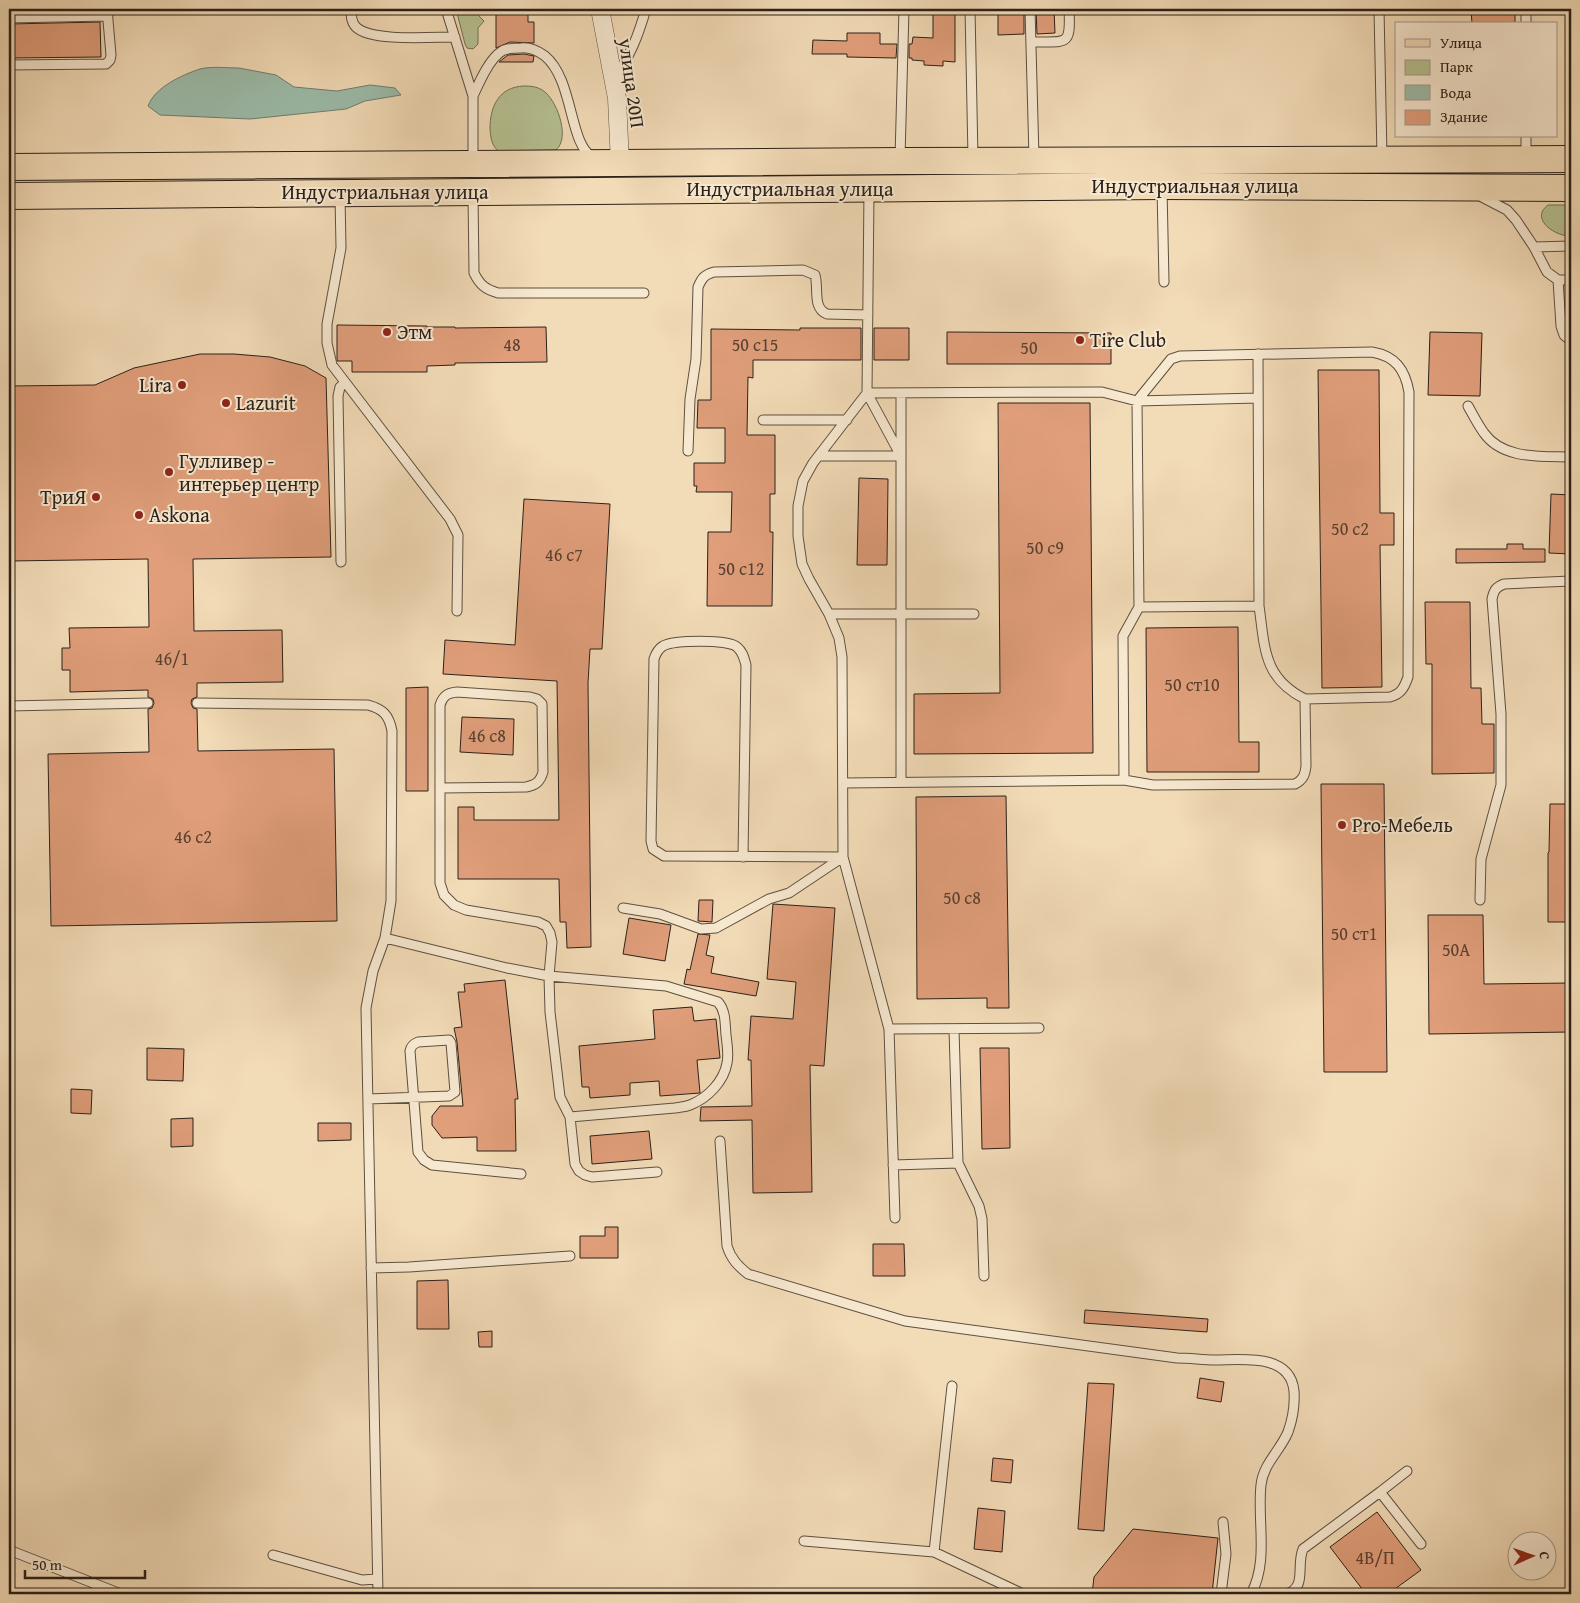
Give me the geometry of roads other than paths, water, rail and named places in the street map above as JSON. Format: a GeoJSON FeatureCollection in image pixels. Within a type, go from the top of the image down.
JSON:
{"type":"FeatureCollection","features":[{"type":"Feature","properties":{"kind":"main road","name":"Индустриальная улица"},"geometry":{"type":"LineString","coordinates":[[9,167],[1034,160],[1382,160],[1526,148],[1571,159]]}},
{"type":"Feature","properties":{"kind":"main road","name":"Индустриальная улица"},"geometry":{"type":"LineString","coordinates":[[9,196],[1162,186],[1571,188]]}},
{"type":"Feature","properties":{"kind":"street","name":"улица 20П"},"geometry":{"type":"LineString","coordinates":[[600,9],[614,78],[619,118],[614,163]]}},
{"type":"Feature","properties":{"kind":"lane"},"geometry":{"type":"LineString","coordinates":[[350,9],[352,22],[357,28],[370,35],[455,37]]}},
{"type":"Feature","properties":{"kind":"lane"},"geometry":{"type":"LineString","coordinates":[[446,9],[473,96],[473,164]]}},
{"type":"Feature","properties":{"kind":"lane"},"geometry":{"type":"LineString","coordinates":[[614,78],[634,46],[646,9]]}},
{"type":"Feature","properties":{"kind":"lane"},"geometry":{"type":"LineString","coordinates":[[900,161],[904,9]]}},
{"type":"Feature","properties":{"kind":"lane"},"geometry":{"type":"LineString","coordinates":[[970,9],[973,161]]}},
{"type":"Feature","properties":{"kind":"lane"},"geometry":{"type":"LineString","coordinates":[[1030,9],[1034,160]]}},
{"type":"Feature","properties":{"kind":"lane"},"geometry":{"type":"LineString","coordinates":[[1031,42],[1062,42],[1067,39],[1070,33],[1069,9]]}},
{"type":"Feature","properties":{"kind":"lane"},"geometry":{"type":"LineString","coordinates":[[1379,9],[1382,160]]}},
{"type":"Feature","properties":{"kind":"lane"},"geometry":{"type":"LineString","coordinates":[[1526,9],[1526,22]]}},
{"type":"Feature","properties":{"kind":"lane"},"geometry":{"type":"LineString","coordinates":[[9,18],[108,13],[111,55],[110,60],[106,64],[9,65]]}},
{"type":"Feature","properties":{"kind":"lane"},"geometry":{"type":"LineString","coordinates":[[473,96],[491,63],[502,52],[525,47],[538,51],[552,62],[560,76],[569,98],[579,141],[584,150],[589,155],[614,163]]}},
{"type":"Feature","properties":{"kind":"lane"},"geometry":{"type":"LineString","coordinates":[[1162,186],[1164,282]]}},
{"type":"Feature","properties":{"kind":"lane"},"geometry":{"type":"LineString","coordinates":[[1456,187],[1486,198],[1507,210],[1534,247],[1547,272],[1558,280],[1571,280]]}},
{"type":"Feature","properties":{"kind":"lane"},"geometry":{"type":"LineString","coordinates":[[869,188],[867,393],[901,456]]}},
{"type":"Feature","properties":{"kind":"lane"},"geometry":{"type":"LineString","coordinates":[[340,192],[341,248],[327,324],[326,343],[332,365],[450,519],[458,535],[457,611]]}},
{"type":"Feature","properties":{"kind":"lane"},"geometry":{"type":"LineString","coordinates":[[472,192],[474,273],[480,284],[486,289],[498,293],[644,293]]}},
{"type":"Feature","properties":{"kind":"lane"},"geometry":{"type":"LineString","coordinates":[[1534,247],[1571,246]]}},
{"type":"Feature","properties":{"kind":"lane"},"geometry":{"type":"LineString","coordinates":[[688,450],[690,399],[696,359],[698,287],[701,279],[706,274],[803,270],[815,274],[818,307],[821,312],[827,314],[868,315]]}},
{"type":"Feature","properties":{"kind":"lane"},"geometry":{"type":"LineString","coordinates":[[1558,280],[1561,326],[1564,335],[1571,341]]}},
{"type":"Feature","properties":{"kind":"lane"},"geometry":{"type":"LineString","coordinates":[[1124,780],[1123,636],[1138,607],[1137,400],[1171,359],[1180,356],[1258,354],[1372,352],[1384,354],[1394,360],[1401,369],[1407,380],[1409,392],[1408,677],[1405,687],[1399,695],[1390,698],[1305,699],[1291,692],[1280,683],[1268,661],[1259,606],[1258,354]]}},
{"type":"Feature","properties":{"kind":"lane"},"geometry":{"type":"LineString","coordinates":[[341,562],[338,396],[340,387],[345,383]]}},
{"type":"Feature","properties":{"kind":"lane"},"geometry":{"type":"LineString","coordinates":[[867,393],[1102,392],[1137,400],[1258,398]]}},
{"type":"Feature","properties":{"kind":"lane"},"geometry":{"type":"LineString","coordinates":[[867,393],[819,456],[803,481],[799,494],[798,536],[802,564],[808,579],[829,614],[839,638],[842,657],[843,857],[889,1029],[895,1218]]}},
{"type":"Feature","properties":{"kind":"lane"},"geometry":{"type":"LineString","coordinates":[[901,393],[901,782]]}},
{"type":"Feature","properties":{"kind":"lane"},"geometry":{"type":"LineString","coordinates":[[1468,406],[1484,435],[1496,445],[1509,452],[1571,457]]}},
{"type":"Feature","properties":{"kind":"lane"},"geometry":{"type":"LineString","coordinates":[[763,420],[847,420]]}},
{"type":"Feature","properties":{"kind":"lane"},"geometry":{"type":"LineString","coordinates":[[819,456],[901,456]]}},
{"type":"Feature","properties":{"kind":"lane"},"geometry":{"type":"LineString","coordinates":[[1480,900],[1481,859],[1501,785],[1501,714],[1492,598],[1498,586],[1504,584],[1571,582]]}},
{"type":"Feature","properties":{"kind":"lane"},"geometry":{"type":"LineString","coordinates":[[1138,607],[1259,606]]}},
{"type":"Feature","properties":{"kind":"lane"},"geometry":{"type":"LineString","coordinates":[[829,614],[974,614]]}},
{"type":"Feature","properties":{"kind":"lane"},"geometry":{"type":"LineString","coordinates":[[742,857],[746,665],[743,653],[736,646],[728,643],[675,642],[664,645],[657,651],[654,659],[651,841],[653,849],[664,856],[742,857],[843,857]]}},
{"type":"Feature","properties":{"kind":"lane"},"geometry":{"type":"LineString","coordinates":[[440,788],[526,787],[540,781],[543,772],[542,704],[537,698],[457,692],[449,693],[443,698],[440,705],[440,788],[440,883],[444,895],[454,905],[466,910],[538,922],[546,926],[550,933],[552,942],[549,976],[550,1012],[560,1097],[570,1118],[575,1164],[579,1171],[585,1176],[592,1177],[657,1172]]}},
{"type":"Feature","properties":{"kind":"lane"},"geometry":{"type":"LineString","coordinates":[[843,783],[1124,780],[1153,786],[1294,784],[1301,781],[1305,774],[1305,699]]}},
{"type":"Feature","properties":{"kind":"lane"},"geometry":{"type":"LineString","coordinates":[[9,706],[148,703]]}},
{"type":"Feature","properties":{"kind":"lane"},"geometry":{"type":"LineString","coordinates":[[197,703],[368,706],[378,708],[390,720],[392,731],[391,901],[386,938],[373,972],[366,1008],[378,1594]]}},
{"type":"Feature","properties":{"kind":"lane"},"geometry":{"type":"LineString","coordinates":[[623,908],[660,914],[701,929],[716,928],[769,899],[789,893],[843,857]]}},
{"type":"Feature","properties":{"kind":"lane"},"geometry":{"type":"LineString","coordinates":[[386,938],[507,968],[549,976],[666,986],[718,1002],[722,1006],[725,1015],[728,1061],[718,1085],[703,1098],[690,1105],[675,1108],[570,1118]]}},
{"type":"Feature","properties":{"kind":"lane"},"geometry":{"type":"LineString","coordinates":[[889,1029],[1039,1028]]}},
{"type":"Feature","properties":{"kind":"lane"},"geometry":{"type":"LineString","coordinates":[[954,1029],[958,1163],[979,1206],[982,1219],[984,1276]]}},
{"type":"Feature","properties":{"kind":"lane"},"geometry":{"type":"LineString","coordinates":[[368,1098],[414,1097],[449,1096],[455,1092],[451,1042],[449,1040],[418,1042],[411,1047],[414,1097],[416,1141],[418,1152],[424,1160],[432,1165],[521,1174]]}},
{"type":"Feature","properties":{"kind":"lane"},"geometry":{"type":"LineString","coordinates":[[720,1141],[727,1246],[730,1256],[739,1268],[748,1274],[905,1320],[1177,1358],[1255,1360],[1273,1363],[1284,1369],[1290,1376],[1294,1387],[1294,1416],[1287,1434],[1265,1468],[1261,1485],[1260,1567],[1255,1587],[1251,1594]]}},
{"type":"Feature","properties":{"kind":"lane"},"geometry":{"type":"LineString","coordinates":[[893,1165],[958,1163]]}},
{"type":"Feature","properties":{"kind":"lane"},"geometry":{"type":"LineString","coordinates":[[371,1268],[570,1256]]}},
{"type":"Feature","properties":{"kind":"lane"},"geometry":{"type":"LineString","coordinates":[[934,1552],[952,1386]]}},
{"type":"Feature","properties":{"kind":"lane"},"geometry":{"type":"LineString","coordinates":[[1287,1594],[1297,1589],[1300,1582],[1300,1557],[1303,1549],[1407,1471]]}},
{"type":"Feature","properties":{"kind":"lane"},"geometry":{"type":"LineString","coordinates":[[1380,1492],[1421,1544]]}},
{"type":"Feature","properties":{"kind":"lane"},"geometry":{"type":"LineString","coordinates":[[1222,1594],[1226,1554],[1223,1522]]}},
{"type":"Feature","properties":{"kind":"lane"},"geometry":{"type":"LineString","coordinates":[[804,1542],[934,1552],[1023,1594]]}},
{"type":"Feature","properties":{"kind":"lane"},"geometry":{"type":"LineString","coordinates":[[9,1550],[121,1594]]}},
{"type":"Feature","properties":{"kind":"lane"},"geometry":{"type":"LineString","coordinates":[[273,1555],[362,1580],[377,1580]]}},
{"type":"Feature","properties":{"kind":"water"},"geometry":{"type":"Polygon","coordinates":[[[205,68],[239,68],[276,75],[294,87],[337,91],[370,85],[395,88],[401,95],[365,101],[346,109],[250,119],[160,115],[148,106],[157,93],[185,75],[205,68]]]}},
{"type":"Feature","properties":{"kind":"place","name":"Этм"},"geometry":{"type":"Point","coordinates":[387,332]}},
{"type":"Feature","properties":{"kind":"place","name":"Tire Club"},"geometry":{"type":"Point","coordinates":[1080,340]}},
{"type":"Feature","properties":{"kind":"place","name":"Lira"},"geometry":{"type":"Point","coordinates":[182,385]}},
{"type":"Feature","properties":{"kind":"place","name":"Lazurit"},"geometry":{"type":"Point","coordinates":[226,403]}},
{"type":"Feature","properties":{"kind":"place","name":"Гулливер - интерьер центр"},"geometry":{"type":"Point","coordinates":[169,472]}},
{"type":"Feature","properties":{"kind":"place","name":"ТриЯ"},"geometry":{"type":"Point","coordinates":[96,497]}},
{"type":"Feature","properties":{"kind":"place","name":"Askona"},"geometry":{"type":"Point","coordinates":[139,515]}},
{"type":"Feature","properties":{"kind":"place","name":"Pro-Мебель"},"geometry":{"type":"Point","coordinates":[1342,825]}}]}
